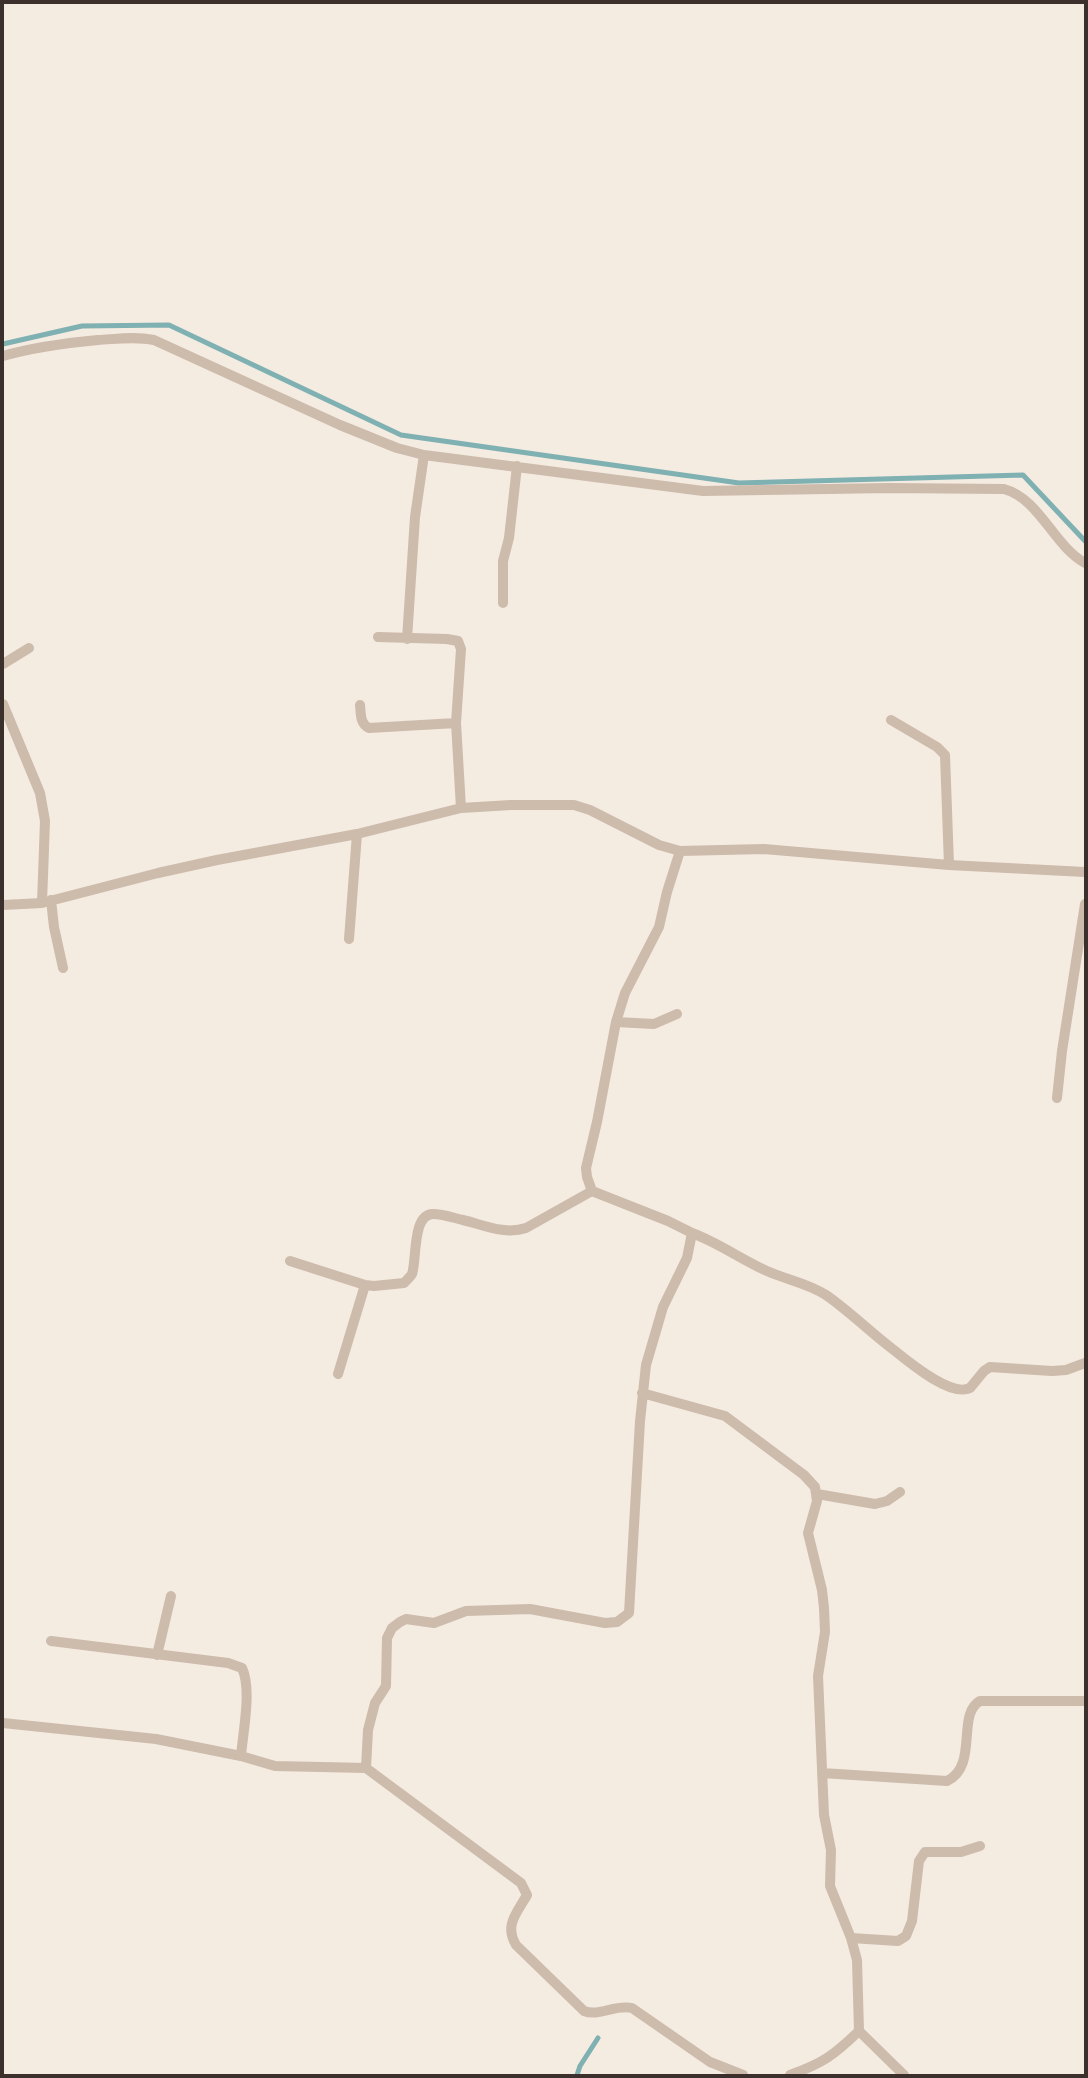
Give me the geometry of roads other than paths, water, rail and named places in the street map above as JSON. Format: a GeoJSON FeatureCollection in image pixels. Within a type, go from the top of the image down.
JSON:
{"type":"FeatureCollection","features":[{"type":"Feature","properties":{"kind":"street"},"geometry":{"type":"LineString","coordinates":[[3,356],[69,343],[130,338],[154,340],[340,426],[397,448],[424,455],[703,491],[889,488],[1004,489],[1018,494],[1026,501],[1069,550],[1085,563]]}},
{"type":"Feature","properties":{"kind":"street"},"geometry":{"type":"LineString","coordinates":[[407,639],[415,517],[424,455]]}},
{"type":"Feature","properties":{"kind":"street"},"geometry":{"type":"LineString","coordinates":[[503,603],[503,561],[509,538],[517,466]]}},
{"type":"Feature","properties":{"kind":"street"},"geometry":{"type":"LineString","coordinates":[[378,637],[447,639],[458,642],[461,649],[456,723],[461,808]]}},
{"type":"Feature","properties":{"kind":"street"},"geometry":{"type":"LineString","coordinates":[[3,664],[29,648]]}},
{"type":"Feature","properties":{"kind":"street"},"geometry":{"type":"LineString","coordinates":[[3,704],[40,794],[45,821],[47,902],[63,968]]}},
{"type":"Feature","properties":{"kind":"street"},"geometry":{"type":"LineString","coordinates":[[360,705],[362,722],[369,728],[456,723]]}},
{"type":"Feature","properties":{"kind":"street"},"geometry":{"type":"LineString","coordinates":[[891,720],[937,747],[945,754],[949,865]]}},
{"type":"Feature","properties":{"kind":"street"},"geometry":{"type":"LineString","coordinates":[[3,904],[47,902],[158,873],[217,860],[357,834],[461,808],[511,805],[574,805],[590,810],[659,845],[680,851],[764,849],[949,865],[1085,872]]}},
{"type":"Feature","properties":{"kind":"street"},"geometry":{"type":"LineString","coordinates":[[349,939],[357,834]]}},
{"type":"Feature","properties":{"kind":"street"},"geometry":{"type":"LineString","coordinates":[[680,851],[667,892],[659,927],[625,993],[616,1022],[597,1122],[586,1168],[587,1177],[592,1191],[705,1237],[768,1272],[801,1283],[825,1294],[908,1362],[939,1382],[957,1390],[970,1388],[984,1371],[990,1367],[1052,1371],[1066,1370],[1085,1363]]}},
{"type":"Feature","properties":{"kind":"street"},"geometry":{"type":"LineString","coordinates":[[1057,1098],[1062,1050],[1085,904]]}},
{"type":"Feature","properties":{"kind":"street"},"geometry":{"type":"LineString","coordinates":[[616,1022],[654,1024],[677,1014]]}},
{"type":"Feature","properties":{"kind":"street"},"geometry":{"type":"LineString","coordinates":[[290,1261],[365,1285],[404,1283],[412,1273],[418,1227],[424,1218],[430,1214],[440,1215],[499,1230],[518,1231],[592,1191]]}},
{"type":"Feature","properties":{"kind":"street"},"geometry":{"type":"LineString","coordinates":[[366,1768],[368,1730],[375,1703],[386,1686],[386,1638],[392,1628],[400,1622],[406,1619],[434,1623],[466,1611],[530,1609],[605,1623],[617,1622],[629,1613],[642,1393],[646,1365],[663,1307],[687,1258],[692,1233]]}},
{"type":"Feature","properties":{"kind":"street"},"geometry":{"type":"LineString","coordinates":[[338,1374],[365,1285]]}},
{"type":"Feature","properties":{"kind":"street"},"geometry":{"type":"LineString","coordinates":[[642,1393],[725,1416],[804,1475],[815,1487],[817,1501],[808,1533],[822,1590],[824,1608],[825,1632],[818,1676],[824,1815],[830,1850],[830,1886],[852,1938],[857,1960],[859,2031],[904,2075]]}},
{"type":"Feature","properties":{"kind":"street"},"geometry":{"type":"LineString","coordinates":[[817,1494],[875,1504],[887,1501],[900,1492]]}},
{"type":"Feature","properties":{"kind":"street"},"geometry":{"type":"LineString","coordinates":[[157,1655],[171,1596]]}},
{"type":"Feature","properties":{"kind":"street"},"geometry":{"type":"LineString","coordinates":[[51,1641],[228,1663],[242,1668],[246,1676],[246,1700],[241,1756]]}},
{"type":"Feature","properties":{"kind":"street"},"geometry":{"type":"LineString","coordinates":[[822,1773],[947,1781],[954,1777],[963,1765],[971,1711],[976,1703],[980,1701],[1085,1701]]}},
{"type":"Feature","properties":{"kind":"street"},"geometry":{"type":"LineString","coordinates":[[3,1723],[156,1739],[241,1756],[275,1766],[366,1768],[521,1883],[527,1895],[511,1925],[512,1938],[516,1945],[584,2011],[594,2013],[618,2006],[632,2008],[710,2062],[743,2075]]}},
{"type":"Feature","properties":{"kind":"street"},"geometry":{"type":"LineString","coordinates":[[852,1938],[898,1941],[906,1936],[912,1921],[919,1861],[925,1852],[961,1852],[980,1846]]}},
{"type":"Feature","properties":{"kind":"street"},"geometry":{"type":"LineString","coordinates":[[790,2075],[827,2060],[859,2031]]}},
{"type":"Feature","properties":{"kind":"waterway"},"geometry":{"type":"LineString","coordinates":[[3,344],[82,326],[169,325],[401,435],[739,483],[1023,475],[1085,541]]}},
{"type":"Feature","properties":{"kind":"waterway"},"geometry":{"type":"LineString","coordinates":[[577,2075],[580,2066],[598,2038]]}}]}
